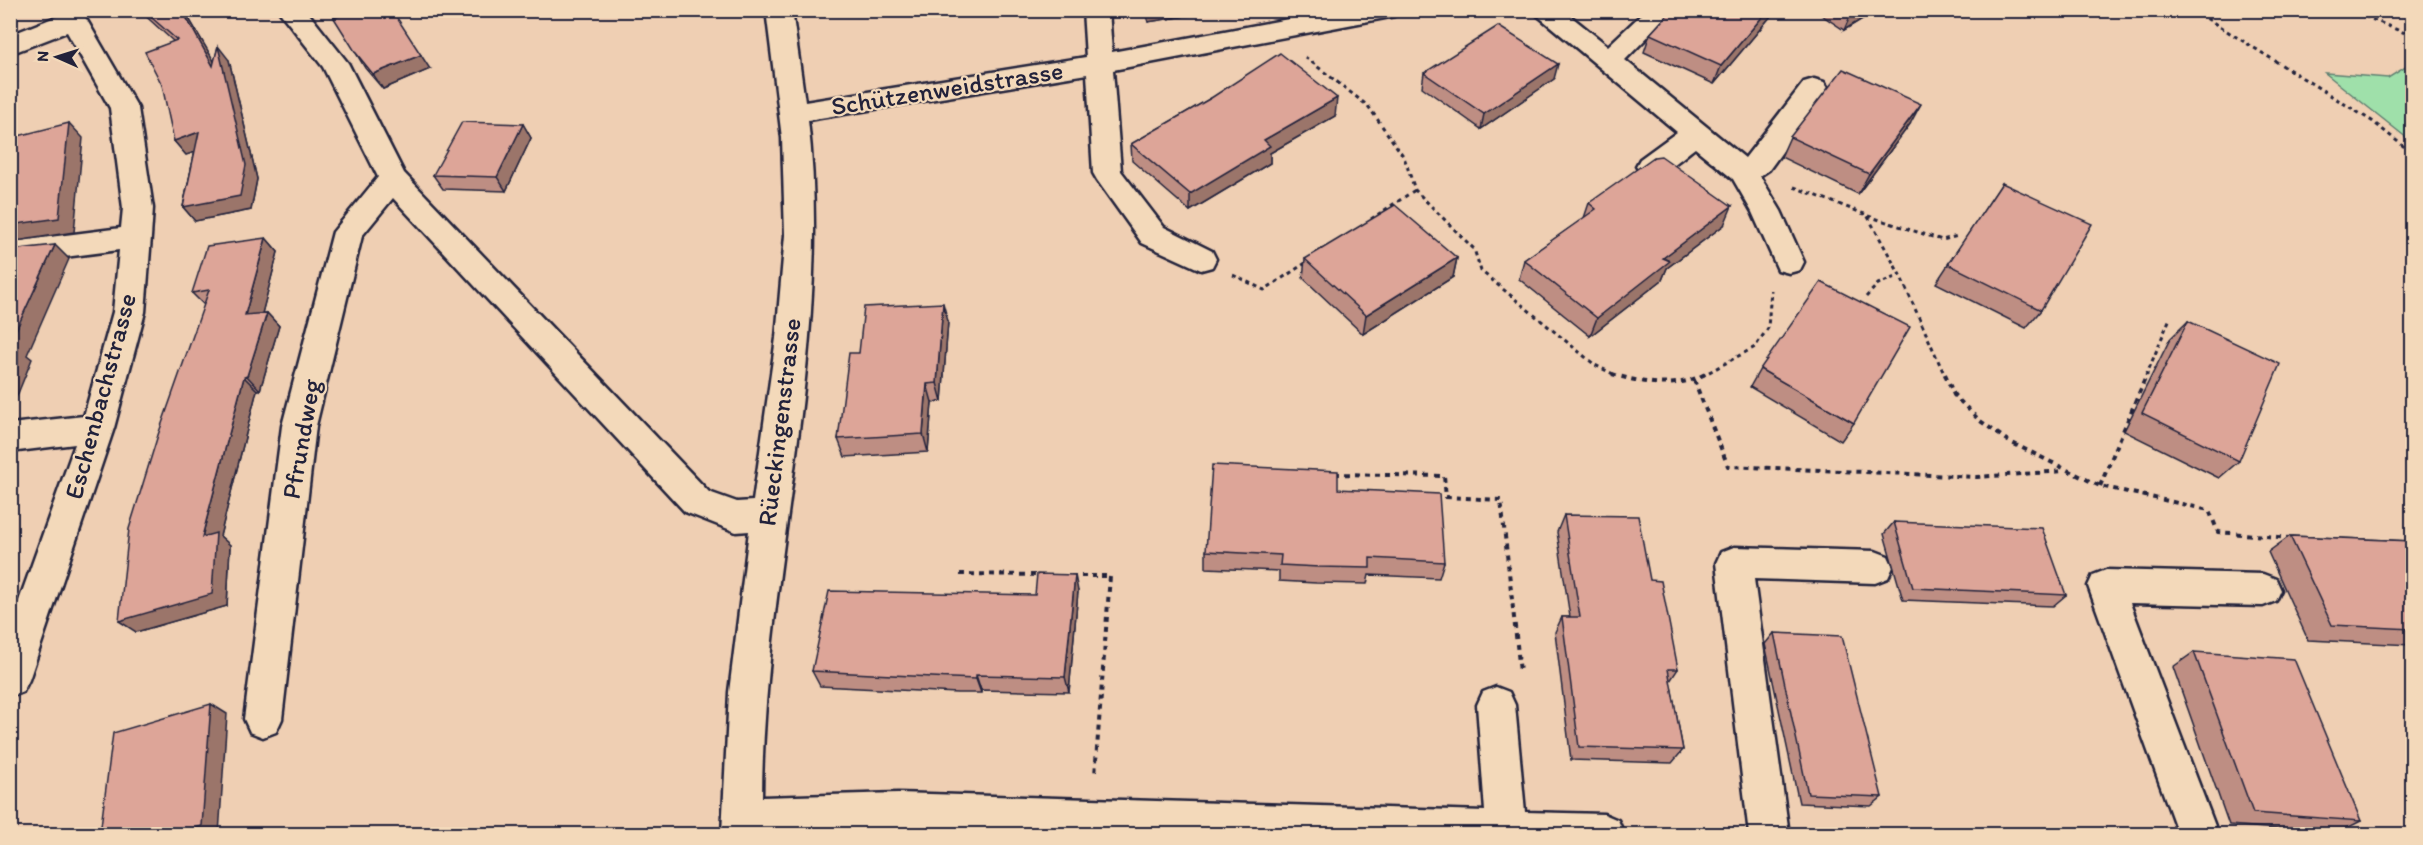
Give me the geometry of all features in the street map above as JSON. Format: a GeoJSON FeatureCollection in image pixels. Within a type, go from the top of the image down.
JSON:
{"type":"FeatureCollection","features":[{"type":"Feature","properties":{"kind":"street"},"geometry":{"type":"LineString","coordinates":[[291,10],[336,63],[393,179],[697,501],[736,517],[769,515]]}},
{"type":"Feature","properties":{"kind":"street","name":"Rüeckingenstrasse"},"geometry":{"type":"LineString","coordinates":[[742,826],[744,720],[751,649],[799,267],[800,191],[794,113],[779,10]]}},
{"type":"Feature","properties":{"kind":"street"},"geometry":{"type":"LineString","coordinates":[[1096,10],[1107,173],[1153,235],[1201,259]]}},
{"type":"Feature","properties":{"kind":"street","name":"Schützenweidstrasse"},"geometry":{"type":"LineString","coordinates":[[794,113],[1101,63],[1385,10]]}},
{"type":"Feature","properties":{"kind":"street"},"geometry":{"type":"LineString","coordinates":[[1544,10],[1560,20],[1743,172],[1766,211],[1790,262]]}},
{"type":"Feature","properties":{"kind":"street"},"geometry":{"type":"LineString","coordinates":[[1607,59],[1622,51],[1661,10]]}},
{"type":"Feature","properties":{"kind":"street"},"geometry":{"type":"LineString","coordinates":[[10,45],[71,15]]}},
{"type":"Feature","properties":{"kind":"street","name":"Eschenbachstrasse"},"geometry":{"type":"LineString","coordinates":[[10,681],[97,428],[129,312],[136,237],[138,208],[124,108],[71,15]]}},
{"type":"Feature","properties":{"kind":"street"},"geometry":{"type":"LineString","coordinates":[[1743,172],[1759,164],[1814,88]]}},
{"type":"Feature","properties":{"kind":"street"},"geometry":{"type":"LineString","coordinates":[[1650,166],[1696,133]]}},
{"type":"Feature","properties":{"kind":"street"},"geometry":{"type":"LineString","coordinates":[[1106,147],[1136,144]]}},
{"type":"Feature","properties":{"kind":"street","name":"Pfrundweg"},"geometry":{"type":"LineString","coordinates":[[263,719],[298,426],[348,232],[393,179]]}},
{"type":"Feature","properties":{"kind":"street"},"geometry":{"type":"LineString","coordinates":[[10,253],[136,237]]}},
{"type":"Feature","properties":{"kind":"street"},"geometry":{"type":"LineString","coordinates":[[10,438],[97,428]]}},
{"type":"Feature","properties":{"kind":"street"},"geometry":{"type":"LineString","coordinates":[[1769,834],[1734,563],[1875,567]]}},
{"type":"Feature","properties":{"kind":"street"},"geometry":{"type":"LineString","coordinates":[[2198,834],[2106,586],[2263,590]]}},
{"type":"Feature","properties":{"kind":"street"},"geometry":{"type":"LineString","coordinates":[[1507,831],[1509,691]]}},
{"type":"Feature","properties":{"kind":"street"},"geometry":{"type":"LineString","coordinates":[[742,826],[865,824],[1604,834]]}},
{"type":"Feature","properties":{"kind":"path"},"geometry":{"type":"LineString","coordinates":[[2193,10],[2372,122],[2412,153]]}},
{"type":"Feature","properties":{"kind":"path"},"geometry":{"type":"LineString","coordinates":[[2350,10],[2412,36]]}},
{"type":"Feature","properties":{"kind":"path"},"geometry":{"type":"LineString","coordinates":[[1307,59],[1368,106],[1404,157],[1415,190],[1474,249],[1481,271],[1595,365],[1613,375],[1668,385],[1694,380],[1755,347],[1768,328],[1771,287]]}},
{"type":"Feature","properties":{"kind":"path"},"geometry":{"type":"LineString","coordinates":[[1743,172],[1793,187],[1942,240],[1958,236]]}},
{"type":"Feature","properties":{"kind":"path"},"geometry":{"type":"LineString","coordinates":[[1362,225],[1415,190]]}},
{"type":"Feature","properties":{"kind":"path"},"geometry":{"type":"LineString","coordinates":[[1867,215],[1900,275],[1954,395],[1979,420],[2008,441],[2100,486],[2209,510],[2218,532],[2299,538]]}},
{"type":"Feature","properties":{"kind":"path"},"geometry":{"type":"LineString","coordinates":[[1201,259],[1264,290],[1313,258]]}},
{"type":"Feature","properties":{"kind":"path"},"geometry":{"type":"LineString","coordinates":[[1866,297],[1878,284],[1900,275]]}},
{"type":"Feature","properties":{"kind":"path"},"geometry":{"type":"LineString","coordinates":[[2100,486],[2170,318]]}},
{"type":"Feature","properties":{"kind":"path"},"geometry":{"type":"LineString","coordinates":[[1694,380],[1728,466],[1977,477],[2066,471]]}},
{"type":"Feature","properties":{"kind":"path"},"geometry":{"type":"LineString","coordinates":[[1326,473],[1444,476],[1446,498],[1501,500],[1509,691]]}},
{"type":"Feature","properties":{"kind":"path"},"geometry":{"type":"LineString","coordinates":[[960,574],[1052,576]]}},
{"type":"Feature","properties":{"kind":"path"},"geometry":{"type":"LineString","coordinates":[[1064,576],[1110,576],[1095,784]]}},
{"type":"Feature","properties":{"kind":"green space"},"geometry":{"type":"Polygon","coordinates":[[[2412,63],[2412,142],[2325,73],[2388,78],[2412,63]]]}},
{"type":"Feature","properties":{"kind":"building"},"geometry":{"type":"Polygon","coordinates":[[[143,10],[182,10],[213,66],[218,46],[246,165],[240,196],[183,207],[199,132],[174,141],[162,85],[145,52],[177,40],[143,10]]]}},
{"type":"Feature","properties":{"kind":"building"},"geometry":{"type":"Polygon","coordinates":[[[353,10],[392,10],[421,55],[373,74],[356,53],[334,18],[353,10]]]}},
{"type":"Feature","properties":{"kind":"building"},"geometry":{"type":"Polygon","coordinates":[[[1672,10],[1768,10],[1721,66],[1650,34],[1672,10]]]}},
{"type":"Feature","properties":{"kind":"building"},"geometry":{"type":"Polygon","coordinates":[[[1498,26],[1558,64],[1484,114],[1424,73],[1498,26]]]}},
{"type":"Feature","properties":{"kind":"building"},"geometry":{"type":"Polygon","coordinates":[[[1280,53],[1337,98],[1264,140],[1270,146],[1190,194],[1131,144],[1211,98],[1280,53]]]}},
{"type":"Feature","properties":{"kind":"building"},"geometry":{"type":"Polygon","coordinates":[[[1843,69],[1921,104],[1869,174],[1790,137],[1843,69]]]}},
{"type":"Feature","properties":{"kind":"building"},"geometry":{"type":"Polygon","coordinates":[[[462,122],[523,124],[497,177],[433,175],[462,122]]]}},
{"type":"Feature","properties":{"kind":"building"},"geometry":{"type":"Polygon","coordinates":[[[69,123],[59,218],[10,225],[10,138],[69,123]]]}},
{"type":"Feature","properties":{"kind":"building"},"geometry":{"type":"Polygon","coordinates":[[[1661,156],[1732,206],[1663,258],[1670,261],[1597,318],[1524,260],[1596,209],[1589,203],[1654,157],[1661,156]]]}},
{"type":"Feature","properties":{"kind":"building"},"geometry":{"type":"Polygon","coordinates":[[[2002,183],[2092,224],[2041,310],[1948,264],[2002,183]]]}},
{"type":"Feature","properties":{"kind":"building"},"geometry":{"type":"Polygon","coordinates":[[[1395,205],[1457,258],[1366,315],[1305,259],[1395,205]]]}},
{"type":"Feature","properties":{"kind":"building"},"geometry":{"type":"Polygon","coordinates":[[[266,238],[245,315],[267,313],[247,376],[244,377],[202,537],[216,533],[212,594],[119,621],[129,529],[158,435],[209,290],[192,293],[207,246],[266,238]]]}},
{"type":"Feature","properties":{"kind":"building"},"geometry":{"type":"Polygon","coordinates":[[[55,245],[10,343],[10,250],[55,245]]]}},
{"type":"Feature","properties":{"kind":"building"},"geometry":{"type":"Polygon","coordinates":[[[1821,282],[1910,327],[1854,423],[1760,369],[1821,282]]]}},
{"type":"Feature","properties":{"kind":"building"},"geometry":{"type":"Polygon","coordinates":[[[943,303],[937,383],[927,384],[923,434],[838,439],[849,353],[859,353],[864,307],[943,303]]]}},
{"type":"Feature","properties":{"kind":"building"},"geometry":{"type":"Polygon","coordinates":[[[2188,321],[2280,364],[2239,461],[2142,413],[2188,321]]]}},
{"type":"Feature","properties":{"kind":"building"},"geometry":{"type":"Polygon","coordinates":[[[16,346],[10,360],[10,347],[16,346]]]}},
{"type":"Feature","properties":{"kind":"building"},"geometry":{"type":"Polygon","coordinates":[[[1212,465],[1338,471],[1338,489],[1439,494],[1444,562],[1370,558],[1370,568],[1319,567],[1280,565],[1281,555],[1206,551],[1212,465]]]}},
{"type":"Feature","properties":{"kind":"building"},"geometry":{"type":"Polygon","coordinates":[[[1564,515],[1638,516],[1650,580],[1661,581],[1678,669],[1668,669],[1683,750],[1579,747],[1562,617],[1580,617],[1564,515]]]}},
{"type":"Feature","properties":{"kind":"building"},"geometry":{"type":"Polygon","coordinates":[[[1894,522],[2042,528],[2066,595],[1913,588],[1894,522]]]}},
{"type":"Feature","properties":{"kind":"building"},"geometry":{"type":"Polygon","coordinates":[[[2290,536],[2412,541],[2412,629],[2332,625],[2290,536]]]}},
{"type":"Feature","properties":{"kind":"building"},"geometry":{"type":"Polygon","coordinates":[[[1037,574],[1075,575],[1065,677],[976,675],[976,679],[812,671],[829,591],[1035,595],[1037,574]]]}},
{"type":"Feature","properties":{"kind":"building"},"geometry":{"type":"Polygon","coordinates":[[[1774,633],[1842,636],[1882,797],[1808,794],[1774,633]]]}},
{"type":"Feature","properties":{"kind":"building"},"geometry":{"type":"Polygon","coordinates":[[[2194,652],[2294,659],[2361,821],[2253,813],[2194,652]]]}},
{"type":"Feature","properties":{"kind":"building"},"geometry":{"type":"Polygon","coordinates":[[[211,704],[202,826],[176,834],[100,834],[113,733],[211,704]]]}}]}
